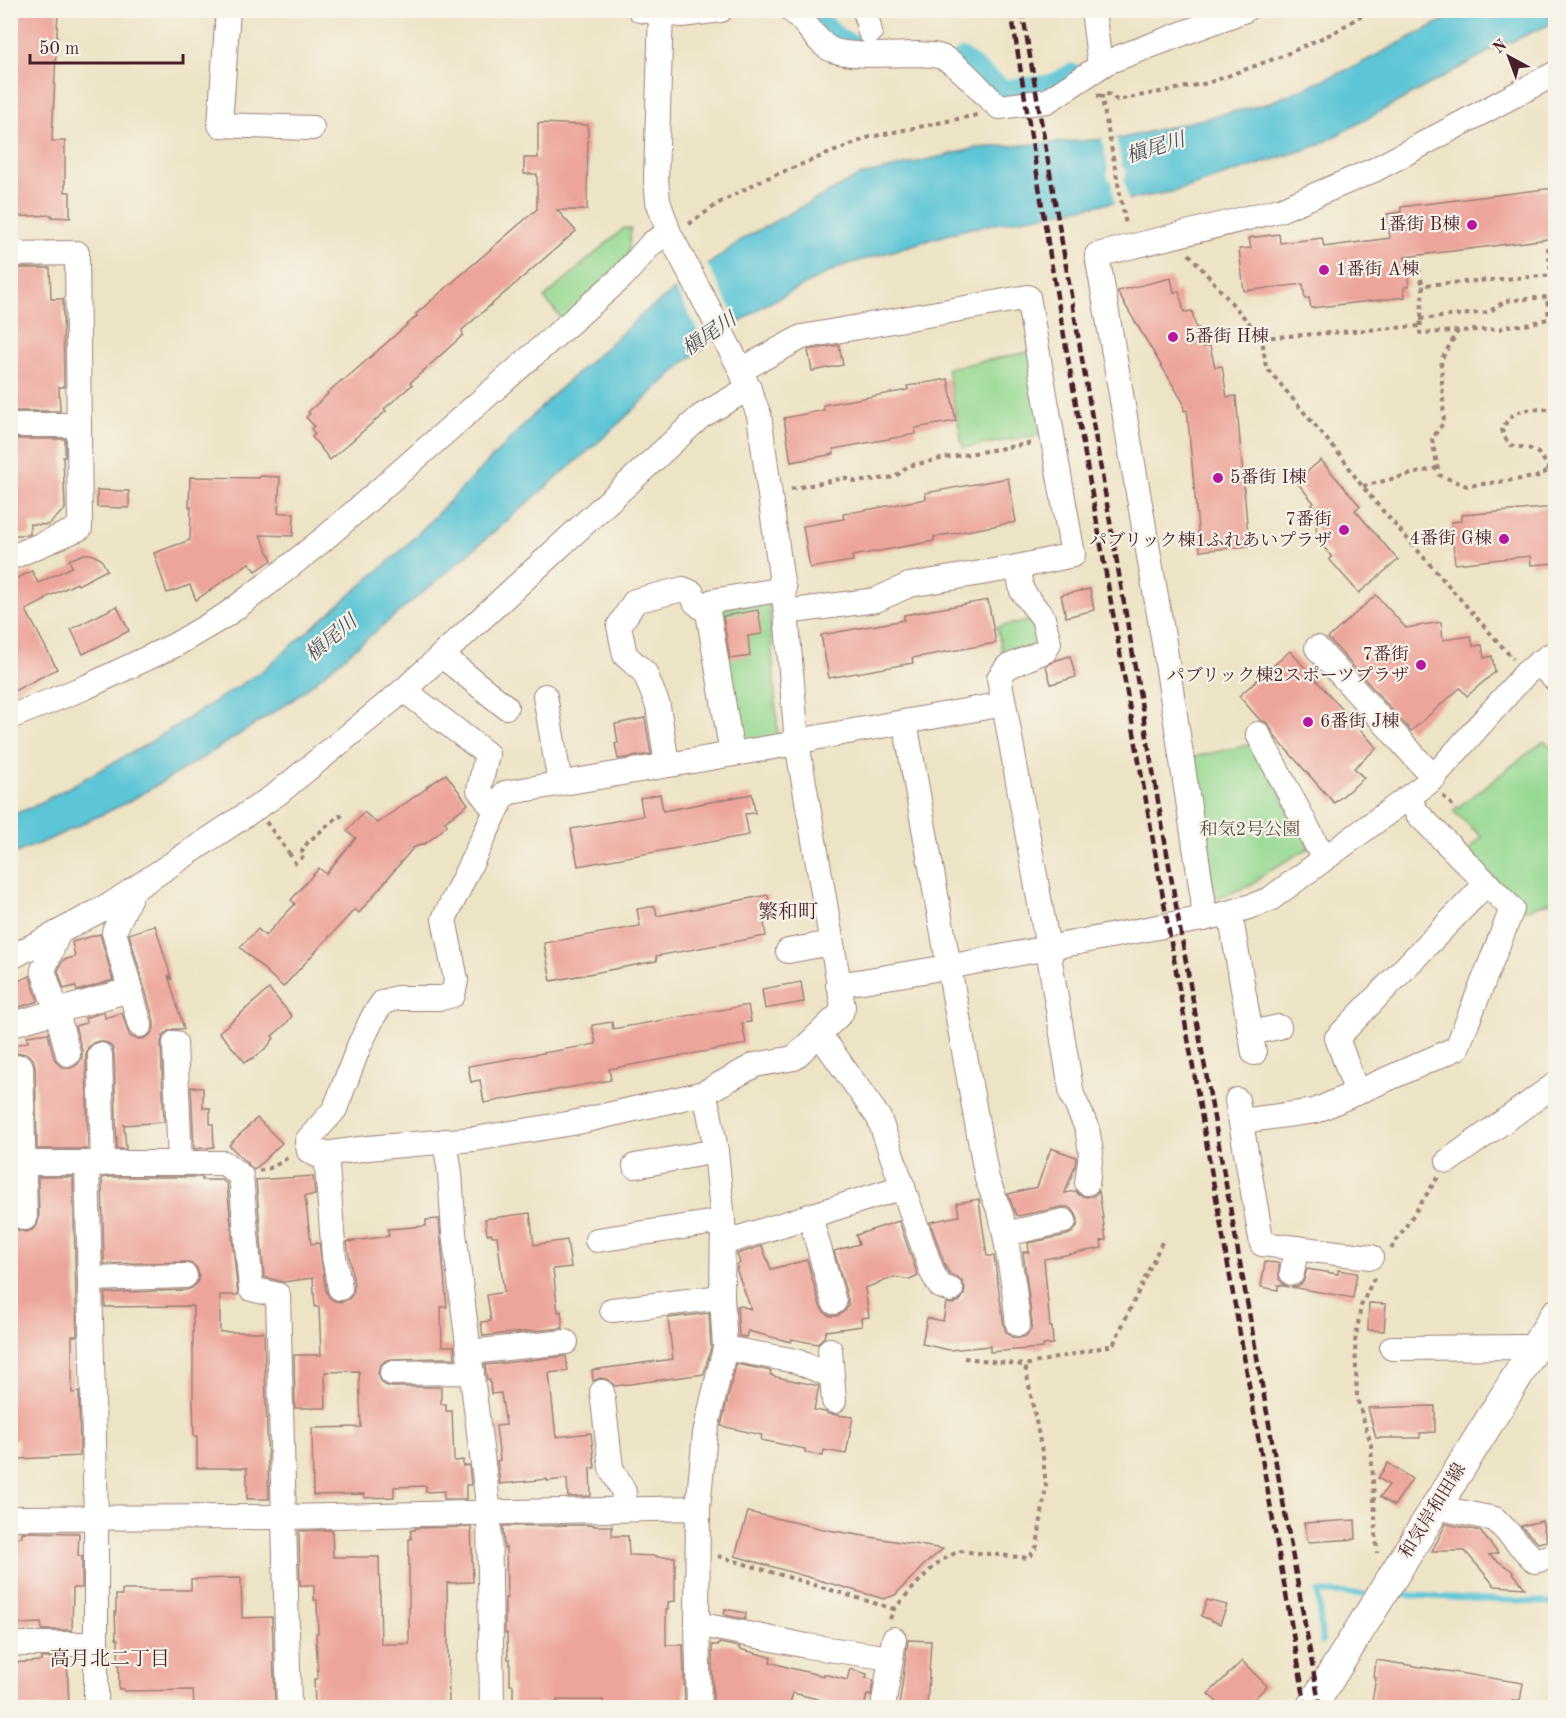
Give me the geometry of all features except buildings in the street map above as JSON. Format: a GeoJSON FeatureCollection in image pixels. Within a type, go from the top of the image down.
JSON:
{"type":"FeatureCollection","features":[{"type":"Feature","properties":{"kind":"main road","name":"和気岸和田線"},"geometry":{"type":"LineString","coordinates":[[1311,1707],[1556,1314]]}},
{"type":"Feature","properties":{"kind":"street"},"geometry":{"type":"LineString","coordinates":[[228,10],[233,78],[220,124],[281,137],[312,128]]}},
{"type":"Feature","properties":{"kind":"street"},"geometry":{"type":"LineString","coordinates":[[317,1152],[474,1139],[562,1125],[704,1093],[755,1065],[794,1058],[841,1013],[843,1007],[797,743],[785,601],[759,416],[743,375],[658,201],[654,12],[682,15],[721,10]]}},
{"type":"Feature","properties":{"kind":"street"},"geometry":{"type":"LineString","coordinates":[[791,10],[830,48],[844,54],[929,55],[943,58],[967,76],[999,107],[1047,101],[1100,59]]}},
{"type":"Feature","properties":{"kind":"street"},"geometry":{"type":"LineString","coordinates":[[1093,10],[1100,59]]}},
{"type":"Feature","properties":{"kind":"street"},"geometry":{"type":"LineString","coordinates":[[1100,59],[1107,62],[1245,10]]}},
{"type":"Feature","properties":{"kind":"street"},"geometry":{"type":"LineString","coordinates":[[1204,919],[1203,899],[1164,643],[1097,255],[1280,210],[1374,171],[1556,73]]}},
{"type":"Feature","properties":{"kind":"street"},"geometry":{"type":"LineString","coordinates":[[10,717],[86,687],[176,645],[226,615],[325,538],[622,276],[652,243],[675,234]]}},
{"type":"Feature","properties":{"kind":"street"},"geometry":{"type":"LineString","coordinates":[[10,254],[77,253],[80,424],[80,528],[10,558]]}},
{"type":"Feature","properties":{"kind":"street"},"geometry":{"type":"LineString","coordinates":[[10,958],[133,891],[277,794],[404,690],[743,375],[802,337],[1028,297],[1072,555],[1017,567],[909,585],[876,600],[713,601],[701,608]]}},
{"type":"Feature","properties":{"kind":"street"},"geometry":{"type":"LineString","coordinates":[[10,426],[80,424]]}},
{"type":"Feature","properties":{"kind":"street"},"geometry":{"type":"LineString","coordinates":[[1017,567],[1022,591],[1043,618],[1049,643],[1045,651],[1007,667],[999,678],[1072,1095],[1087,1128],[1091,1153],[1087,1183]]}},
{"type":"Feature","properties":{"kind":"street"},"geometry":{"type":"LineString","coordinates":[[667,764],[658,706],[645,674],[625,655],[619,626],[635,601],[683,589],[692,593],[695,602],[708,612],[732,754]]}},
{"type":"Feature","properties":{"kind":"street"},"geometry":{"type":"LineString","coordinates":[[1317,648],[1434,778]]}},
{"type":"Feature","properties":{"kind":"street"},"geometry":{"type":"LineString","coordinates":[[443,654],[506,707]]}},
{"type":"Feature","properties":{"kind":"street"},"geometry":{"type":"LineString","coordinates":[[838,985],[948,967],[1204,919],[1248,908],[1270,899],[1434,778],[1540,663],[1556,680]]}},
{"type":"Feature","properties":{"kind":"street"},"geometry":{"type":"LineString","coordinates":[[404,690],[487,754],[479,790],[497,809]]}},
{"type":"Feature","properties":{"kind":"street"},"geometry":{"type":"LineString","coordinates":[[340,1288],[317,1152],[307,1141],[335,1109],[358,1046],[383,1002],[397,998],[441,998],[453,995],[456,980],[444,919],[505,793],[797,743],[1004,704]]}},
{"type":"Feature","properties":{"kind":"street"},"geometry":{"type":"LineString","coordinates":[[554,708],[560,783]]}},
{"type":"Feature","properties":{"kind":"street"},"geometry":{"type":"LineString","coordinates":[[905,722],[987,1179],[1001,1215],[1005,1234],[1018,1324]]}},
{"type":"Feature","properties":{"kind":"street"},"geometry":{"type":"LineString","coordinates":[[1258,734],[1316,843],[1327,856]]}},
{"type":"Feature","properties":{"kind":"street"},"geometry":{"type":"LineString","coordinates":[[1371,1257],[1262,1244],[1239,1110],[1315,1111],[1457,1048],[1512,909],[1418,814],[1408,798]]}},
{"type":"Feature","properties":{"kind":"street"},"geometry":{"type":"LineString","coordinates":[[1357,1093],[1337,1038],[1487,883]]}},
{"type":"Feature","properties":{"kind":"street"},"geometry":{"type":"LineString","coordinates":[[133,891],[114,932],[140,1025]]}},
{"type":"Feature","properties":{"kind":"street"},"geometry":{"type":"LineString","coordinates":[[1230,913],[1252,1043],[1280,1027]]}},
{"type":"Feature","properties":{"kind":"street"},"geometry":{"type":"LineString","coordinates":[[59,932],[43,970],[68,1054]]}},
{"type":"Feature","properties":{"kind":"street"},"geometry":{"type":"LineString","coordinates":[[788,951],[831,943]]}},
{"type":"Feature","properties":{"kind":"street"},"geometry":{"type":"LineString","coordinates":[[10,1025],[129,990]]}},
{"type":"Feature","properties":{"kind":"street"},"geometry":{"type":"LineString","coordinates":[[818,1035],[879,1118],[932,1272],[940,1286],[951,1290]]}},
{"type":"Feature","properties":{"kind":"street"},"geometry":{"type":"LineString","coordinates":[[175,1043],[180,1163]]}},
{"type":"Feature","properties":{"kind":"street"},"geometry":{"type":"LineString","coordinates":[[96,1707],[96,1519],[90,1279],[100,1055]]}},
{"type":"Feature","properties":{"kind":"street"},"geometry":{"type":"LineString","coordinates":[[21,1067],[17,1163],[26,1218]]}},
{"type":"Feature","properties":{"kind":"street"},"geometry":{"type":"LineString","coordinates":[[1448,1161],[1556,1084]]}},
{"type":"Feature","properties":{"kind":"street"},"geometry":{"type":"LineString","coordinates":[[699,1707],[698,1508],[705,1433],[725,1348],[722,1298],[723,1232],[716,1152],[704,1093]]}},
{"type":"Feature","properties":{"kind":"street"},"geometry":{"type":"LineString","coordinates":[[445,1141],[450,1173],[454,1233],[489,1512],[492,1707]]}},
{"type":"Feature","properties":{"kind":"street"},"geometry":{"type":"LineString","coordinates":[[634,1166],[716,1152]]}},
{"type":"Feature","properties":{"kind":"street"},"geometry":{"type":"LineString","coordinates":[[17,1163],[224,1163],[241,1176],[251,1289],[278,1295],[290,1707]]}},
{"type":"Feature","properties":{"kind":"street"},"geometry":{"type":"LineString","coordinates":[[597,1240],[723,1232],[810,1216],[903,1187]]}},
{"type":"Feature","properties":{"kind":"street"},"geometry":{"type":"LineString","coordinates":[[810,1216],[834,1302]]}},
{"type":"Feature","properties":{"kind":"street"},"geometry":{"type":"LineString","coordinates":[[1005,1234],[1064,1221]]}},
{"type":"Feature","properties":{"kind":"street"},"geometry":{"type":"LineString","coordinates":[[1292,1273],[1296,1248]]}},
{"type":"Feature","properties":{"kind":"street"},"geometry":{"type":"LineString","coordinates":[[90,1279],[185,1276]]}},
{"type":"Feature","properties":{"kind":"street"},"geometry":{"type":"LineString","coordinates":[[612,1310],[722,1298]]}},
{"type":"Feature","properties":{"kind":"street"},"geometry":{"type":"LineString","coordinates":[[1392,1348],[1431,1338],[1536,1347]]}},
{"type":"Feature","properties":{"kind":"street"},"geometry":{"type":"LineString","coordinates":[[392,1373],[471,1362],[566,1342]]}},
{"type":"Feature","properties":{"kind":"street"},"geometry":{"type":"LineString","coordinates":[[725,1348],[795,1361],[832,1376]]}},
{"type":"Feature","properties":{"kind":"street"},"geometry":{"type":"LineString","coordinates":[[830,1350],[834,1401]]}},
{"type":"Feature","properties":{"kind":"street"},"geometry":{"type":"LineString","coordinates":[[602,1392],[611,1468],[624,1492],[623,1509]]}},
{"type":"Feature","properties":{"kind":"street"},"geometry":{"type":"LineString","coordinates":[[1438,1504],[1450,1510],[1495,1519],[1548,1564]]}},
{"type":"Feature","properties":{"kind":"street"},"geometry":{"type":"LineString","coordinates":[[10,1518],[285,1517],[698,1508]]}},
{"type":"Feature","properties":{"kind":"street"},"geometry":{"type":"LineString","coordinates":[[697,1624],[805,1656],[892,1648],[883,1707]]}},
{"type":"Feature","properties":{"kind":"street"},"geometry":{"type":"LineString","coordinates":[[22,1644],[96,1644]]}},
{"type":"Feature","properties":{"kind":"path"},"geometry":{"type":"LineString","coordinates":[[1092,98],[1109,94],[1117,100],[1208,83],[1282,56],[1335,32],[1370,10]]}},
{"type":"Feature","properties":{"kind":"path"},"geometry":{"type":"LineString","coordinates":[[1102,97],[1126,228]]}},
{"type":"Feature","properties":{"kind":"path"},"geometry":{"type":"LineString","coordinates":[[675,234],[719,203],[760,181],[870,137],[981,114],[999,107]]}},
{"type":"Feature","properties":{"kind":"path"},"geometry":{"type":"LineString","coordinates":[[1174,236],[1262,338],[1266,367],[1363,486],[1540,663]]}},
{"type":"Feature","properties":{"kind":"path"},"geometry":{"type":"LineString","coordinates":[[1423,285],[1553,275],[1548,248]]}},
{"type":"Feature","properties":{"kind":"path"},"geometry":{"type":"LineString","coordinates":[[1419,261],[1423,285],[1420,333],[1500,329],[1504,326],[1529,324],[1536,320],[1556,318]]}},
{"type":"Feature","properties":{"kind":"path"},"geometry":{"type":"LineString","coordinates":[[1420,319],[1489,312],[1505,301],[1547,297],[1549,319]]}},
{"type":"Feature","properties":{"kind":"path"},"geometry":{"type":"LineString","coordinates":[[1262,338],[1420,326]]}},
{"type":"Feature","properties":{"kind":"path"},"geometry":{"type":"LineString","coordinates":[[1458,331],[1441,360],[1444,422],[1432,439],[1439,475],[1467,486],[1536,477],[1556,467]]}},
{"type":"Feature","properties":{"kind":"path"},"geometry":{"type":"LineString","coordinates":[[1550,471],[1536,451],[1511,445],[1504,438],[1502,430],[1506,419],[1515,412],[1556,409]]}},
{"type":"Feature","properties":{"kind":"path"},"geometry":{"type":"LineString","coordinates":[[784,490],[845,478],[856,482],[895,477],[908,466],[1052,440]]}},
{"type":"Feature","properties":{"kind":"path"},"geometry":{"type":"LineString","coordinates":[[1363,486],[1437,468]]}},
{"type":"Feature","properties":{"kind":"path"},"geometry":{"type":"LineString","coordinates":[[266,822],[295,863],[305,855],[302,852],[308,842],[340,816],[343,819]]}},
{"type":"Feature","properties":{"kind":"path"},"geometry":{"type":"LineString","coordinates":[[241,1176],[273,1167],[287,1156],[317,1152]]}},
{"type":"Feature","properties":{"kind":"path"},"geometry":{"type":"LineString","coordinates":[[964,1359],[1025,1365],[1113,1345],[1164,1238]]}},
{"type":"Feature","properties":{"kind":"path"},"geometry":{"type":"LineString","coordinates":[[892,1648],[885,1629],[894,1609],[940,1561],[958,1551],[1029,1558],[1037,1546],[1046,1487],[1043,1457],[1025,1365]]}},
{"type":"Feature","properties":{"kind":"path"},"geometry":{"type":"LineString","coordinates":[[697,1548],[894,1609]]}},
{"type":"Feature","properties":{"kind":"green space"},"geometry":{"type":"Polygon","coordinates":[[[624,228],[631,229],[628,255],[564,321],[544,298],[624,228]]]}},
{"type":"Feature","properties":{"kind":"green space"},"geometry":{"type":"Polygon","coordinates":[[[1031,352],[1044,434],[963,448],[947,368],[1031,352]]]}},
{"type":"Feature","properties":{"kind":"green space"},"geometry":{"type":"Polygon","coordinates":[[[762,601],[769,606],[778,737],[743,743],[736,739],[720,608],[762,601]]]}},
{"type":"Feature","properties":{"kind":"green space"},"geometry":{"type":"Polygon","coordinates":[[[1033,620],[1040,641],[1004,660],[997,627],[1033,620]]]}},
{"type":"Feature","properties":{"kind":"green space"},"geometry":{"type":"Polygon","coordinates":[[[1544,741],[1555,750],[1556,843],[1553,851],[1556,852],[1555,900],[1526,910],[1468,851],[1482,837],[1453,811],[1544,741]]]}},
{"type":"Feature","properties":{"kind":"green space","name":"和気2号公園"},"geometry":{"type":"Polygon","coordinates":[[[1253,744],[1309,848],[1268,871],[1252,885],[1214,899],[1193,757],[1253,744]]]}},
{"type":"Feature","properties":{"kind":"water","name":"槇尾川"},"geometry":{"type":"Polygon","coordinates":[[[1461,11],[1555,11],[1555,22],[1490,51],[1319,145],[1176,191],[966,229],[839,267],[763,306],[687,360],[603,438],[439,579],[294,699],[204,757],[128,802],[11,855],[11,815],[33,807],[149,743],[261,672],[402,550],[556,392],[644,313],[744,238],[859,176],[977,148],[1123,138],[1266,104],[1354,67],[1461,11]]]}},
{"type":"Feature","properties":{"kind":"pier"},"geometry":{"type":"Polygon","coordinates":[[[1116,136],[1122,166],[1127,172],[1124,180],[1129,203],[1115,205],[1111,182],[1107,176],[1108,169],[1102,137],[1116,136]]]}},
{"type":"Feature","properties":{"kind":"pier"},"geometry":{"type":"Polygon","coordinates":[[[706,262],[740,326],[707,349],[674,286],[706,262]]]}},
{"type":"Feature","properties":{"kind":"waterway"},"geometry":{"type":"LineString","coordinates":[[812,10],[835,36],[848,44],[866,46]]}},
{"type":"Feature","properties":{"kind":"waterway"},"geometry":{"type":"LineString","coordinates":[[962,59],[1003,90],[1052,85],[1072,74]]}},
{"type":"Feature","properties":{"kind":"waterway"},"geometry":{"type":"LineString","coordinates":[[1322,1642],[1318,1592],[1363,1594]]}},
{"type":"Feature","properties":{"kind":"waterway"},"geometry":{"type":"LineString","coordinates":[[1403,1595],[1556,1603]]}},
{"type":"Feature","properties":{"kind":"railway"},"geometry":{"type":"LineString","coordinates":[[1011,10],[1051,262],[1306,1708]]}},
{"type":"Feature","properties":{"kind":"railway"},"geometry":{"type":"LineString","coordinates":[[1022,10],[1179,923],[1320,1708]]}},
{"type":"Feature","properties":{"kind":"place","name":"1番街 B棟"},"geometry":{"type":"Point","coordinates":[1472,225]}},
{"type":"Feature","properties":{"kind":"place","name":"1番街 A棟"},"geometry":{"type":"Point","coordinates":[1324,270]}},
{"type":"Feature","properties":{"kind":"place","name":"5番街 H棟"},"geometry":{"type":"Point","coordinates":[1173,337]}},
{"type":"Feature","properties":{"kind":"place","name":"5番街 I棟"},"geometry":{"type":"Point","coordinates":[1218,478]}},
{"type":"Feature","properties":{"kind":"place","name":"7番街 パブリック棟1ふれあいプラザ"},"geometry":{"type":"Point","coordinates":[1344,530]}},
{"type":"Feature","properties":{"kind":"place","name":"4番街 G棟"},"geometry":{"type":"Point","coordinates":[1504,539]}},
{"type":"Feature","properties":{"kind":"place","name":"7番街 パブリック棟2スポーツプラザ"},"geometry":{"type":"Point","coordinates":[1421,665]}},
{"type":"Feature","properties":{"kind":"place","name":"6番街 J棟"},"geometry":{"type":"Point","coordinates":[1308,722]}},
{"type":"Feature","properties":{"kind":"district","name":"繁和町"},"geometry":{"type":"Point","coordinates":[788,913]}},
{"type":"Feature","properties":{"kind":"district","name":"高月北二丁目"},"geometry":{"type":"Point","coordinates":[110,1660]}}]}
